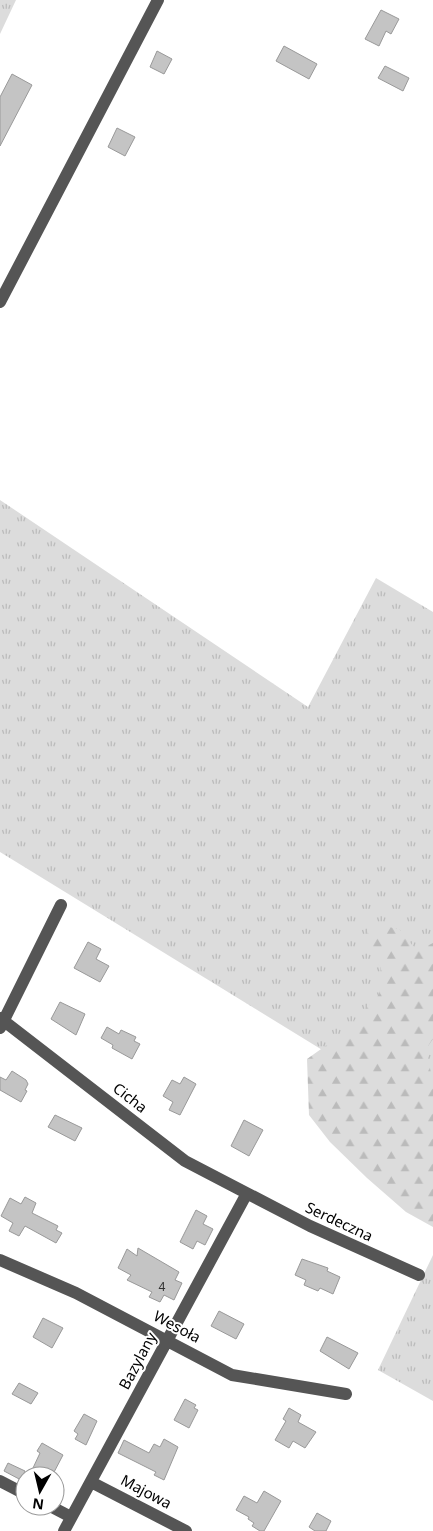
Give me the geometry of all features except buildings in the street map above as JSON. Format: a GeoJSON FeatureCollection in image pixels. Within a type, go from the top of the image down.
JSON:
{"type":"FeatureCollection","features":[{"type":"Feature","properties":{"kind":"street"},"geometry":{"type":"LineString","coordinates":[[0,302],[158,0]]}},
{"type":"Feature","properties":{"kind":"street"},"geometry":{"type":"LineString","coordinates":[[1,1022],[61,904]]}},
{"type":"Feature","properties":{"kind":"street","name":"Cicha"},"geometry":{"type":"LineString","coordinates":[[1,1022],[185,1161],[246,1195]]}},
{"type":"Feature","properties":{"kind":"street","name":"Serdeczna"},"geometry":{"type":"LineString","coordinates":[[246,1195],[419,1275]]}},
{"type":"Feature","properties":{"kind":"street","name":"Bazylany"},"geometry":{"type":"LineString","coordinates":[[64,1531],[246,1195]]}},
{"type":"Feature","properties":{"kind":"street","name":"Wesoła"},"geometry":{"type":"LineString","coordinates":[[0,1260],[76,1293],[232,1375],[346,1394]]}},
{"type":"Feature","properties":{"kind":"street"},"geometry":{"type":"LineString","coordinates":[[0,1481],[15,1489]]}},
{"type":"Feature","properties":{"kind":"street","name":"Majowa"},"geometry":{"type":"LineString","coordinates":[[92,1482],[186,1531]]}},
{"type":"Feature","properties":{"kind":"street"},"geometry":{"type":"LineString","coordinates":[[65,1514],[71,1517]]}},
{"type":"Feature","properties":{"kind":"green space"},"geometry":{"type":"Polygon","coordinates":[[[0,0],[16,0],[0,34],[0,0]]]}},
{"type":"Feature","properties":{"kind":"green space"},"geometry":{"type":"Polygon","coordinates":[[[0,500],[308,707],[376,578],[433,612],[433,1118],[0,852],[0,500]]]}},
{"type":"Feature","properties":{"kind":"green space"},"geometry":{"type":"Polygon","coordinates":[[[369,921],[400,930],[417,951],[433,943],[433,1039],[426,1049],[431,1073],[433,1074],[433,1227],[406,1212],[367,1178],[330,1142],[309,1115],[307,1059],[338,1037],[379,995],[381,968],[366,945],[369,921]]]}},
{"type":"Feature","properties":{"kind":"green space"},"geometry":{"type":"Polygon","coordinates":[[[433,1255],[433,1401],[378,1370],[433,1255]]]}}]}
